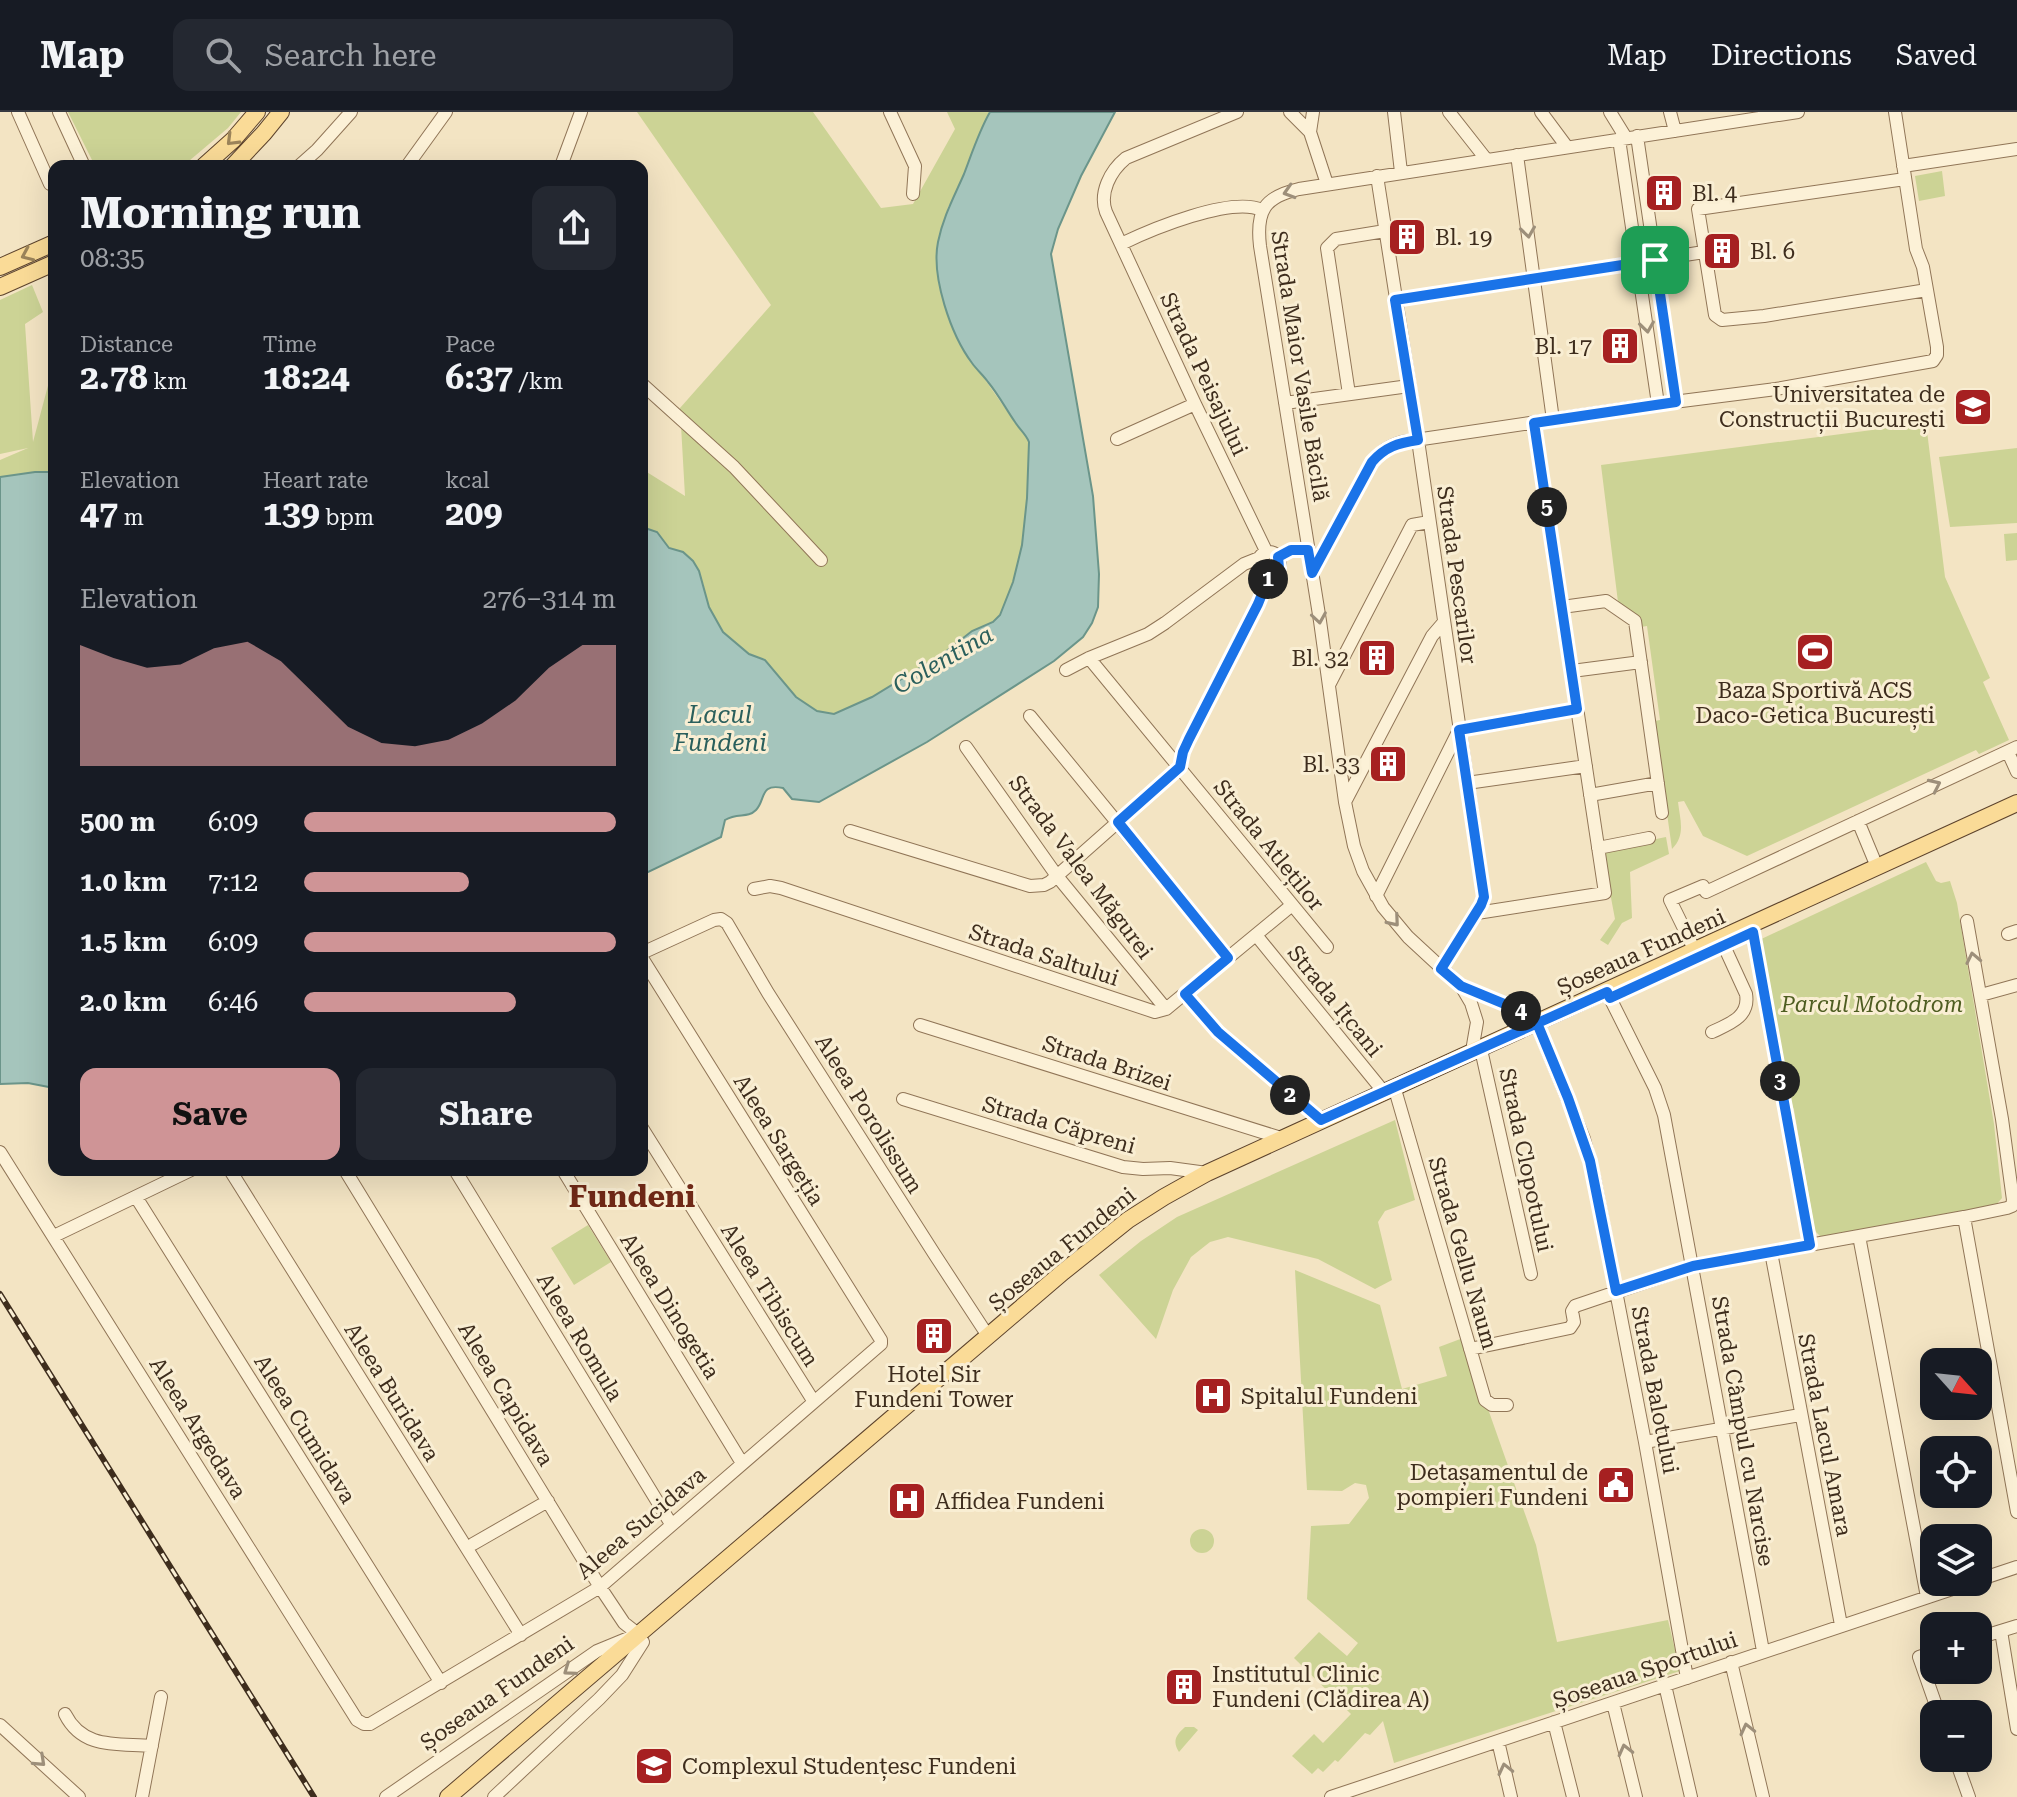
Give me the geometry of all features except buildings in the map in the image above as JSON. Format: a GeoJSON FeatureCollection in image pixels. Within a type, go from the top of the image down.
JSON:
{"type":"FeatureCollection","features":[{"type":"Feature","properties":{"kind":"main road"},"geometry":{"type":"LineString","coordinates":[[211,160],[257,112]]}},
{"type":"Feature","properties":{"kind":"main road"},"geometry":{"type":"LineString","coordinates":[[239,160],[281,112]]}},
{"type":"Feature","properties":{"kind":"main road"},"geometry":{"type":"LineString","coordinates":[[0,267],[48,246]]}},
{"type":"Feature","properties":{"kind":"main road"},"geometry":{"type":"LineString","coordinates":[[1,283],[48,265]]}},
{"type":"Feature","properties":{"kind":"main road","name":"Șoseaua Fundeni"},"geometry":{"type":"LineString","coordinates":[[1608,995],[1695,951],[2017,803]]}},
{"type":"Feature","properties":{"kind":"main road","name":"Șoseaua Fundeni"},"geometry":{"type":"LineString","coordinates":[[640,1638],[1079,1269],[1170,1202],[1390,1092],[1724,946],[2017,810]]}},
{"type":"Feature","properties":{"kind":"main road","name":"Șoseaua Fundeni"},"geometry":{"type":"LineString","coordinates":[[464,1797],[640,1638],[988,1336],[1119,1227],[1207,1173],[1390,1092]]}},
{"type":"Feature","properties":{"kind":"main road","name":"Șoseaua Fundeni"},"geometry":{"type":"LineString","coordinates":[[448,1797],[624,1653]]}},
{"type":"Feature","properties":{"kind":"street"},"geometry":{"type":"LineString","coordinates":[[18,112],[48,180]]}},
{"type":"Feature","properties":{"kind":"street"},"geometry":{"type":"LineString","coordinates":[[60,112],[81,160]]}},
{"type":"Feature","properties":{"kind":"street"},"geometry":{"type":"LineString","coordinates":[[306,160],[351,112]]}},
{"type":"Feature","properties":{"kind":"street"},"geometry":{"type":"LineString","coordinates":[[411,160],[446,112]]}},
{"type":"Feature","properties":{"kind":"street"},"geometry":{"type":"LineString","coordinates":[[563,160],[581,112]]}},
{"type":"Feature","properties":{"kind":"street"},"geometry":{"type":"LineString","coordinates":[[890,112],[915,166],[913,194]]}},
{"type":"Feature","properties":{"kind":"street","name":"Strada Peisajului"},"geometry":{"type":"LineString","coordinates":[[1237,112],[1126,158],[1115,169],[1103,196],[1106,212],[1268,556],[1260,569],[1270,574]]}},
{"type":"Feature","properties":{"kind":"street"},"geometry":{"type":"LineString","coordinates":[[1290,112],[1310,132]]}},
{"type":"Feature","properties":{"kind":"street"},"geometry":{"type":"LineString","coordinates":[[1313,112],[1310,132],[1327,184]]}},
{"type":"Feature","properties":{"kind":"street"},"geometry":{"type":"LineString","coordinates":[[1394,112],[1401,172]]}},
{"type":"Feature","properties":{"kind":"street"},"geometry":{"type":"LineString","coordinates":[[1449,112],[1486,159]]}},
{"type":"Feature","properties":{"kind":"street"},"geometry":{"type":"LineString","coordinates":[[1541,112],[1567,147]]}},
{"type":"Feature","properties":{"kind":"street"},"geometry":{"type":"LineString","coordinates":[[1610,112],[1627,138],[1655,260],[1676,402]]}},
{"type":"Feature","properties":{"kind":"street"},"geometry":{"type":"LineString","coordinates":[[1670,112],[1675,131]]}},
{"type":"Feature","properties":{"kind":"street","name":"Strada Maior Vasile Băcilă"},"geometry":{"type":"LineString","coordinates":[[1538,1026],[1526,1013],[1461,986],[1441,969],[1400,928],[1376,896],[1358,857],[1345,802],[1260,246],[1262,210],[1276,196],[1327,184],[1798,112]]}},
{"type":"Feature","properties":{"kind":"street"},"geometry":{"type":"LineString","coordinates":[[1312,573],[1372,462],[1390,445],[1776,389],[1931,362],[1938,350],[1923,267],[1916,249],[1895,112]]}},
{"type":"Feature","properties":{"kind":"street"},"geometry":{"type":"LineString","coordinates":[[1627,138],[1637,262],[1658,404]]}},
{"type":"Feature","properties":{"kind":"street"},"geometry":{"type":"LineString","coordinates":[[1927,290],[1764,316],[1718,319],[1698,209],[2017,149]]}},
{"type":"Feature","properties":{"kind":"street"},"geometry":{"type":"LineString","coordinates":[[1517,155],[1553,420]]}},
{"type":"Feature","properties":{"kind":"street","name":"Strada Pescarilor"},"geometry":{"type":"LineString","coordinates":[[1377,176],[1484,897],[1441,969]]}},
{"type":"Feature","properties":{"kind":"street"},"geometry":{"type":"LineString","coordinates":[[1121,244],[1147,231],[1201,214],[1238,206],[1254,206],[1262,210]]}},
{"type":"Feature","properties":{"kind":"street"},"geometry":{"type":"LineString","coordinates":[[1349,394],[1327,248],[1336,239],[1385,231]]}},
{"type":"Feature","properties":{"kind":"street"},"geometry":{"type":"LineString","coordinates":[[1395,300],[1704,252]]}},
{"type":"Feature","properties":{"kind":"street"},"geometry":{"type":"LineString","coordinates":[[1285,403],[1409,386]]}},
{"type":"Feature","properties":{"kind":"street"},"geometry":{"type":"LineString","coordinates":[[648,389],[734,467],[821,560]]}},
{"type":"Feature","properties":{"kind":"street"},"geometry":{"type":"LineString","coordinates":[[1117,439],[1195,404]]}},
{"type":"Feature","properties":{"kind":"street"},"geometry":{"type":"LineString","coordinates":[[1477,913],[1605,893],[1534,423]]}},
{"type":"Feature","properties":{"kind":"street"},"geometry":{"type":"LineString","coordinates":[[1329,685],[1412,525],[1429,522]]}},
{"type":"Feature","properties":{"kind":"street"},"geometry":{"type":"LineString","coordinates":[[1066,670],[1158,629],[1244,564],[1291,550],[1308,550]]}},
{"type":"Feature","properties":{"kind":"street"},"geometry":{"type":"LineString","coordinates":[[850,831],[1030,886],[1044,885],[1180,767],[1189,739],[1258,604],[1270,574],[1279,568],[1268,556]]}},
{"type":"Feature","properties":{"kind":"street"},"geometry":{"type":"LineString","coordinates":[[1562,607],[1606,601],[1635,621],[1662,813]]}},
{"type":"Feature","properties":{"kind":"street"},"geometry":{"type":"LineString","coordinates":[[1345,802],[1432,636],[1444,622]]}},
{"type":"Feature","properties":{"kind":"street"},"geometry":{"type":"LineString","coordinates":[[1103,675],[1117,648]]}},
{"type":"Feature","properties":{"kind":"street","name":"Strada Atleților"},"geometry":{"type":"LineString","coordinates":[[1089,658],[1327,947]]}},
{"type":"Feature","properties":{"kind":"street"},"geometry":{"type":"LineString","coordinates":[[1572,671],[1641,662]]}},
{"type":"Feature","properties":{"kind":"street"},"geometry":{"type":"LineString","coordinates":[[1376,896],[1459,730],[1577,709]]}},
{"type":"Feature","properties":{"kind":"street"},"geometry":{"type":"LineString","coordinates":[[1030,716],[1228,958]]}},
{"type":"Feature","properties":{"kind":"street","name":"Strada Valea Măgurei"},"geometry":{"type":"LineString","coordinates":[[966,747],[1057,876],[1166,1009]]}},
{"type":"Feature","properties":{"kind":"street"},"geometry":{"type":"LineString","coordinates":[[1695,951],[1670,900],[1703,886],[1706,892],[2012,750],[2017,772]]}},
{"type":"Feature","properties":{"kind":"street"},"geometry":{"type":"LineString","coordinates":[[1467,783],[1586,766]]}},
{"type":"Feature","properties":{"kind":"street"},"geometry":{"type":"LineString","coordinates":[[1590,795],[1658,783]]}},
{"type":"Feature","properties":{"kind":"street"},"geometry":{"type":"LineString","coordinates":[[1861,819],[1876,868]]}},
{"type":"Feature","properties":{"kind":"street"},"geometry":{"type":"LineString","coordinates":[[1598,848],[1649,838]]}},
{"type":"Feature","properties":{"kind":"street","name":"Strada Saltului"},"geometry":{"type":"LineString","coordinates":[[754,889],[770,886],[781,888],[1150,1011],[1166,1009]]}},
{"type":"Feature","properties":{"kind":"street"},"geometry":{"type":"LineString","coordinates":[[1166,1009],[1292,905]]}},
{"type":"Feature","properties":{"kind":"street","name":"Aleea Porolissum"},"geometry":{"type":"LineString","coordinates":[[648,952],[714,920],[721,919],[727,923],[768,993],[988,1336]]}},
{"type":"Feature","properties":{"kind":"street"},"geometry":{"type":"LineString","coordinates":[[1470,1349],[1570,1328],[1574,1322],[1575,1306],[1693,1266],[2012,1206],[2002,1119],[1967,921]]}},
{"type":"Feature","properties":{"kind":"street"},"geometry":{"type":"LineString","coordinates":[[1753,932],[1810,1245]]}},
{"type":"Feature","properties":{"kind":"street","name":"Strada Ițcani"},"geometry":{"type":"LineString","coordinates":[[1256,935],[1390,1092]]}},
{"type":"Feature","properties":{"kind":"street"},"geometry":{"type":"LineString","coordinates":[[1712,1032],[1737,1020],[1747,1003],[1746,994],[1724,946]]}},
{"type":"Feature","properties":{"kind":"street","name":"Aleea Sargeția"},"geometry":{"type":"LineString","coordinates":[[648,965],[881,1344]]}},
{"type":"Feature","properties":{"kind":"street"},"geometry":{"type":"LineString","coordinates":[[1981,995],[2017,985]]}},
{"type":"Feature","properties":{"kind":"street","name":"Strada Maior Vasile Băcilă"},"geometry":{"type":"LineString","coordinates":[[1461,986],[1476,1014],[1477,1053]]}},
{"type":"Feature","properties":{"kind":"street"},"geometry":{"type":"LineString","coordinates":[[1185,994],[1218,1032],[1321,1120]]}},
{"type":"Feature","properties":{"kind":"street","name":"Strada Câmpul cu Narcise"},"geometry":{"type":"LineString","coordinates":[[1608,995],[1662,1104],[1763,1651]]}},
{"type":"Feature","properties":{"kind":"street","name":"Strada Brizei"},"geometry":{"type":"LineString","coordinates":[[920,1025],[1281,1138]]}},
{"type":"Feature","properties":{"kind":"street","name":"Strada Balotului"},"geometry":{"type":"LineString","coordinates":[[1538,1026],[1590,1161],[1687,1678]]}},
{"type":"Feature","properties":{"kind":"street","name":"Strada Clopotului"},"geometry":{"type":"LineString","coordinates":[[1477,1053],[1531,1274]]}},
{"type":"Feature","properties":{"kind":"street","name":"Strada Gellu Naum"},"geometry":{"type":"LineString","coordinates":[[1390,1092],[1485,1400],[1492,1405],[1507,1405]]}},
{"type":"Feature","properties":{"kind":"street","name":"Strada Căpreni"},"geometry":{"type":"LineString","coordinates":[[903,1099],[1123,1167],[1179,1168],[1207,1173]]}},
{"type":"Feature","properties":{"kind":"street"},"geometry":{"type":"LineString","coordinates":[[2002,1119],[2017,1119]]}},
{"type":"Feature","properties":{"kind":"street","name":"Aleea Tibiscum"},"geometry":{"type":"LineString","coordinates":[[648,1138],[814,1402]]}},
{"type":"Feature","properties":{"kind":"street","name":"Aleea Argedava"},"geometry":{"type":"LineString","coordinates":[[0,1152],[357,1720],[364,1724]]}},
{"type":"Feature","properties":{"kind":"street"},"geometry":{"type":"LineString","coordinates":[[54,1236],[179,1176]]}},
{"type":"Feature","properties":{"kind":"street","name":"Aleea Buridava"},"geometry":{"type":"LineString","coordinates":[[234,1176],[521,1635]]}},
{"type":"Feature","properties":{"kind":"street","name":"Aleea Capidava"},"geometry":{"type":"LineString","coordinates":[[349,1176],[600,1587],[624,1623],[640,1638]]}},
{"type":"Feature","properties":{"kind":"street","name":"Aleea Romula"},"geometry":{"type":"LineString","coordinates":[[459,1176],[671,1524]]}},
{"type":"Feature","properties":{"kind":"street","name":"Aleea Dinogetia"},"geometry":{"type":"LineString","coordinates":[[567,1176],[742,1463]]}},
{"type":"Feature","properties":{"kind":"street","name":"Aleea Cumidava"},"geometry":{"type":"LineString","coordinates":[[136,1197],[441,1683]]}},
{"type":"Feature","properties":{"kind":"street"},"geometry":{"type":"LineString","coordinates":[[1964,1217],[2017,1512]]}},
{"type":"Feature","properties":{"kind":"street"},"geometry":{"type":"LineString","coordinates":[[1859,1236],[1927,1597]]}},
{"type":"Feature","properties":{"kind":"street","name":"Strada Lacul Amara"},"geometry":{"type":"LineString","coordinates":[[1771,1252],[1841,1625]]}},
{"type":"Feature","properties":{"kind":"street","name":"Aleea Sucidava"},"geometry":{"type":"LineString","coordinates":[[364,1724],[370,1724],[441,1683],[600,1587],[881,1344]]}},
{"type":"Feature","properties":{"kind":"street"},"geometry":{"type":"LineString","coordinates":[[1645,1442],[1800,1415]]}},
{"type":"Feature","properties":{"kind":"street"},"geometry":{"type":"LineString","coordinates":[[473,1544],[548,1501]]}},
{"type":"Feature","properties":{"kind":"street","name":"Șoseaua Sportului"},"geometry":{"type":"LineString","coordinates":[[1992,1575],[2017,1567]]}},
{"type":"Feature","properties":{"kind":"street","name":"Șoseaua Sportului"},"geometry":{"type":"LineString","coordinates":[[1339,1796],[1930,1596]]}},
{"type":"Feature","properties":{"kind":"street"},"geometry":{"type":"LineString","coordinates":[[1992,1634],[2017,1626]]}},
{"type":"Feature","properties":{"kind":"street"},"geometry":{"type":"LineString","coordinates":[[2001,1631],[2017,1729]]}},
{"type":"Feature","properties":{"kind":"street","name":"Șoseaua Fundeni"},"geometry":{"type":"LineString","coordinates":[[386,1797],[597,1651],[640,1638]]}},
{"type":"Feature","properties":{"kind":"street","name":"Șoseaua Fundeni"},"geometry":{"type":"LineString","coordinates":[[494,1797],[622,1675],[640,1638]]}},
{"type":"Feature","properties":{"kind":"street"},"geometry":{"type":"LineString","coordinates":[[1731,1662],[1763,1797]]}},
{"type":"Feature","properties":{"kind":"street"},"geometry":{"type":"LineString","coordinates":[[1665,1685],[1691,1797]]}},
{"type":"Feature","properties":{"kind":"street"},"geometry":{"type":"LineString","coordinates":[[142,1797],[161,1697]]}},
{"type":"Feature","properties":{"kind":"street"},"geometry":{"type":"LineString","coordinates":[[1613,1703],[1636,1797]]}},
{"type":"Feature","properties":{"kind":"street"},"geometry":{"type":"LineString","coordinates":[[65,1714],[75,1730],[91,1740],[152,1746]]}},
{"type":"Feature","properties":{"kind":"street"},"geometry":{"type":"LineString","coordinates":[[1554,1722],[1573,1797]]}},
{"type":"Feature","properties":{"kind":"street"},"geometry":{"type":"LineString","coordinates":[[0,1725],[79,1797]]}},
{"type":"Feature","properties":{"kind":"street"},"geometry":{"type":"LineString","coordinates":[[1498,1741],[1511,1797]]}},
{"type":"Feature","properties":{"kind":"street"},"geometry":{"type":"LineString","coordinates":[[1960,1772],[1969,1797]]}},
{"type":"Feature","properties":{"kind":"green space"},"geometry":{"type":"Polygon","coordinates":[[[68,112],[241,112],[228,128],[190,160],[92,160],[68,112]]]}},
{"type":"Feature","properties":{"kind":"green space"},"geometry":{"type":"Polygon","coordinates":[[[637,112],[813,112],[881,208],[913,204],[955,129],[947,112],[990,112],[948,207],[937,255],[948,314],[961,345],[1029,442],[1022,545],[1013,582],[1000,615],[993,622],[972,631],[944,653],[872,697],[834,714],[817,711],[796,697],[765,660],[749,654],[722,632],[709,607],[703,583],[683,552],[669,548],[657,532],[648,529],[648,473],[685,496],[680,408],[771,305],[637,112]]]}},
{"type":"Feature","properties":{"kind":"green space"},"geometry":{"type":"Polygon","coordinates":[[[1942,171],[1945,196],[1919,201],[1915,176],[1942,171]]]}},
{"type":"Feature","properties":{"kind":"green space"},"geometry":{"type":"Polygon","coordinates":[[[32,285],[43,312],[25,324],[33,442],[48,386],[48,472],[0,479],[0,460],[28,448],[0,454],[0,300],[32,285]]]}},
{"type":"Feature","properties":{"kind":"green space","name":"Baza Sportivă ACS Daco-Getica București"},"geometry":{"type":"Polygon","coordinates":[[[1926,423],[1945,577],[1990,678],[1983,682],[2009,740],[1979,754],[1976,750],[1747,856],[1703,836],[1684,801],[1678,802],[1681,833],[1672,849],[1654,721],[1660,720],[1647,626],[1641,627],[1639,616],[1618,602],[1601,465],[1926,423]]]}},
{"type":"Feature","properties":{"kind":"green space"},"geometry":{"type":"Polygon","coordinates":[[[2017,448],[2017,523],[1950,527],[1939,457],[2017,448]]]}},
{"type":"Feature","properties":{"kind":"green space"},"geometry":{"type":"Polygon","coordinates":[[[2017,533],[2017,560],[2006,561],[2004,534],[2017,533]]]}},
{"type":"Feature","properties":{"kind":"green space"},"geometry":{"type":"Polygon","coordinates":[[[1666,837],[1669,854],[1630,872],[1632,918],[1622,923],[1608,945],[1600,940],[1615,919],[1602,850],[1666,837]]]}},
{"type":"Feature","properties":{"kind":"green space","name":"Parcul Motodrom"},"geometry":{"type":"Polygon","coordinates":[[[1926,862],[1936,881],[1950,881],[1957,903],[1994,1124],[2002,1198],[1994,1207],[1821,1237],[1815,1231],[1794,1110],[1784,1079],[1757,941],[1926,862]]]}},
{"type":"Feature","properties":{"kind":"green space"},"geometry":{"type":"Polygon","coordinates":[[[1395,1120],[1415,1200],[1385,1211],[1378,1222],[1392,1280],[1375,1289],[1318,1259],[1228,1237],[1210,1242],[1191,1257],[1173,1290],[1156,1339],[1099,1275],[1177,1217],[1395,1120]]]}},
{"type":"Feature","properties":{"kind":"green space"},"geometry":{"type":"Polygon","coordinates":[[[588,1225],[611,1262],[574,1285],[551,1248],[588,1225]]]}},
{"type":"Feature","properties":{"kind":"green space"},"geometry":{"type":"Polygon","coordinates":[[[1295,1270],[1380,1305],[1402,1389],[1447,1376],[1439,1347],[1463,1338],[1536,1545],[1557,1642],[1668,1620],[1680,1671],[1394,1763],[1383,1721],[1370,1735],[1365,1733],[1338,1762],[1335,1760],[1323,1772],[1318,1768],[1312,1774],[1292,1756],[1314,1734],[1323,1743],[1351,1714],[1294,1658],[1319,1632],[1347,1656],[1358,1643],[1307,1599],[1311,1526],[1349,1524],[1369,1498],[1366,1485],[1355,1483],[1342,1491],[1307,1490],[1295,1270]]]}},
{"type":"Feature","properties":{"kind":"green space"},"geometry":{"type":"Polygon","coordinates":[[[1202,1529],[1213,1536],[1214,1541],[1207,1552],[1202,1553],[1191,1546],[1190,1541],[1197,1530],[1202,1529]]]}},
{"type":"Feature","properties":{"kind":"green space"},"geometry":{"type":"Polygon","coordinates":[[[1185,1727],[1198,1730],[1179,1752],[1176,1738],[1185,1727]]]}},
{"type":"Feature","properties":{"kind":"water","name":"Lacul Fundeni"},"geometry":{"type":"Polygon","coordinates":[[[990,112],[1115,112],[1081,176],[1058,229],[1051,254],[1093,496],[1099,574],[1098,607],[1092,623],[1083,637],[1054,661],[927,742],[819,802],[792,799],[783,788],[770,788],[753,813],[725,820],[721,837],[648,872],[648,529],[657,532],[669,548],[683,552],[693,561],[709,607],[723,632],[749,654],[765,660],[796,697],[817,711],[834,714],[872,697],[1000,615],[1013,582],[1022,545],[1029,442],[964,351],[944,305],[937,272],[938,242],[990,112]]]}},
{"type":"Feature","properties":{"kind":"water"},"geometry":{"type":"Polygon","coordinates":[[[48,472],[48,1087],[28,1083],[0,1084],[0,477],[48,472]]]}},
{"type":"Feature","properties":{"kind":"railway"},"geometry":{"type":"LineString","coordinates":[[0,1294],[314,1797]]}},
{"type":"Feature","properties":{"kind":"place","name":"Bl. 4"},"geometry":{"type":"Point","coordinates":[1664,193]}},
{"type":"Feature","properties":{"kind":"place","name":"Bl. 19"},"geometry":{"type":"Point","coordinates":[1407,237]}},
{"type":"Feature","properties":{"kind":"place","name":"Bl. 6"},"geometry":{"type":"Point","coordinates":[1722,251]}},
{"type":"Feature","properties":{"kind":"place","name":"Bl. 17"},"geometry":{"type":"Point","coordinates":[1620,346]}},
{"type":"Feature","properties":{"kind":"place","name":"Universitatea de Construcții București"},"geometry":{"type":"Point","coordinates":[1973,407]}},
{"type":"Feature","properties":{"kind":"place","name":"Baza Sportivă ACS Daco-Getica București"},"geometry":{"type":"Point","coordinates":[1815,652]}},
{"type":"Feature","properties":{"kind":"place","name":"Bl. 32"},"geometry":{"type":"Point","coordinates":[1377,658]}},
{"type":"Feature","properties":{"kind":"place","name":"Bl. 33"},"geometry":{"type":"Point","coordinates":[1388,764]}},
{"type":"Feature","properties":{"kind":"place","name":"Hotel Sir Fundeni Tower"},"geometry":{"type":"Point","coordinates":[934,1336]}},
{"type":"Feature","properties":{"kind":"place","name":"Spitalul Fundeni"},"geometry":{"type":"Point","coordinates":[1213,1396]}},
{"type":"Feature","properties":{"kind":"place","name":"Detașamentul de pompieri Fundeni"},"geometry":{"type":"Point","coordinates":[1616,1485]}},
{"type":"Feature","properties":{"kind":"place","name":"Affidea Fundeni"},"geometry":{"type":"Point","coordinates":[907,1501]}},
{"type":"Feature","properties":{"kind":"place","name":"Institutul Clinic Fundeni (Clădirea A)"},"geometry":{"type":"Point","coordinates":[1184,1687]}},
{"type":"Feature","properties":{"kind":"place","name":"Complexul Studențesc Fundeni"},"geometry":{"type":"Point","coordinates":[654,1766]}},
{"type":"Feature","properties":{"kind":"district","name":"Fundeni"},"geometry":{"type":"Point","coordinates":[632,1196]}},
{"type":"Feature","properties":{"kind":"route"},"geometry":{"type":"LineString","coordinates":[[1655,260],[1395,300],[1418,440],[1390,445],[1372,462],[1312,573],[1308,550],[1291,550],[1278,557],[1279,568],[1270,574],[1258,604],[1189,739],[1180,767],[1118,822],[1228,958],[1185,994],[1218,1032],[1321,1120],[1472,1051],[1537,1023],[1607,992],[1610,998],[1753,932],[1810,1245],[1693,1266],[1616,1291],[1584,1139],[1537,1023],[1526,1013],[1461,986],[1441,969],[1484,897],[1459,730],[1577,709],[1534,423],[1676,402],[1655,260]]}},
{"type":"Feature","properties":{"kind":"water label","name":"Colentina"},"geometry":{"type":"Point","coordinates":[943,660]}}]}
